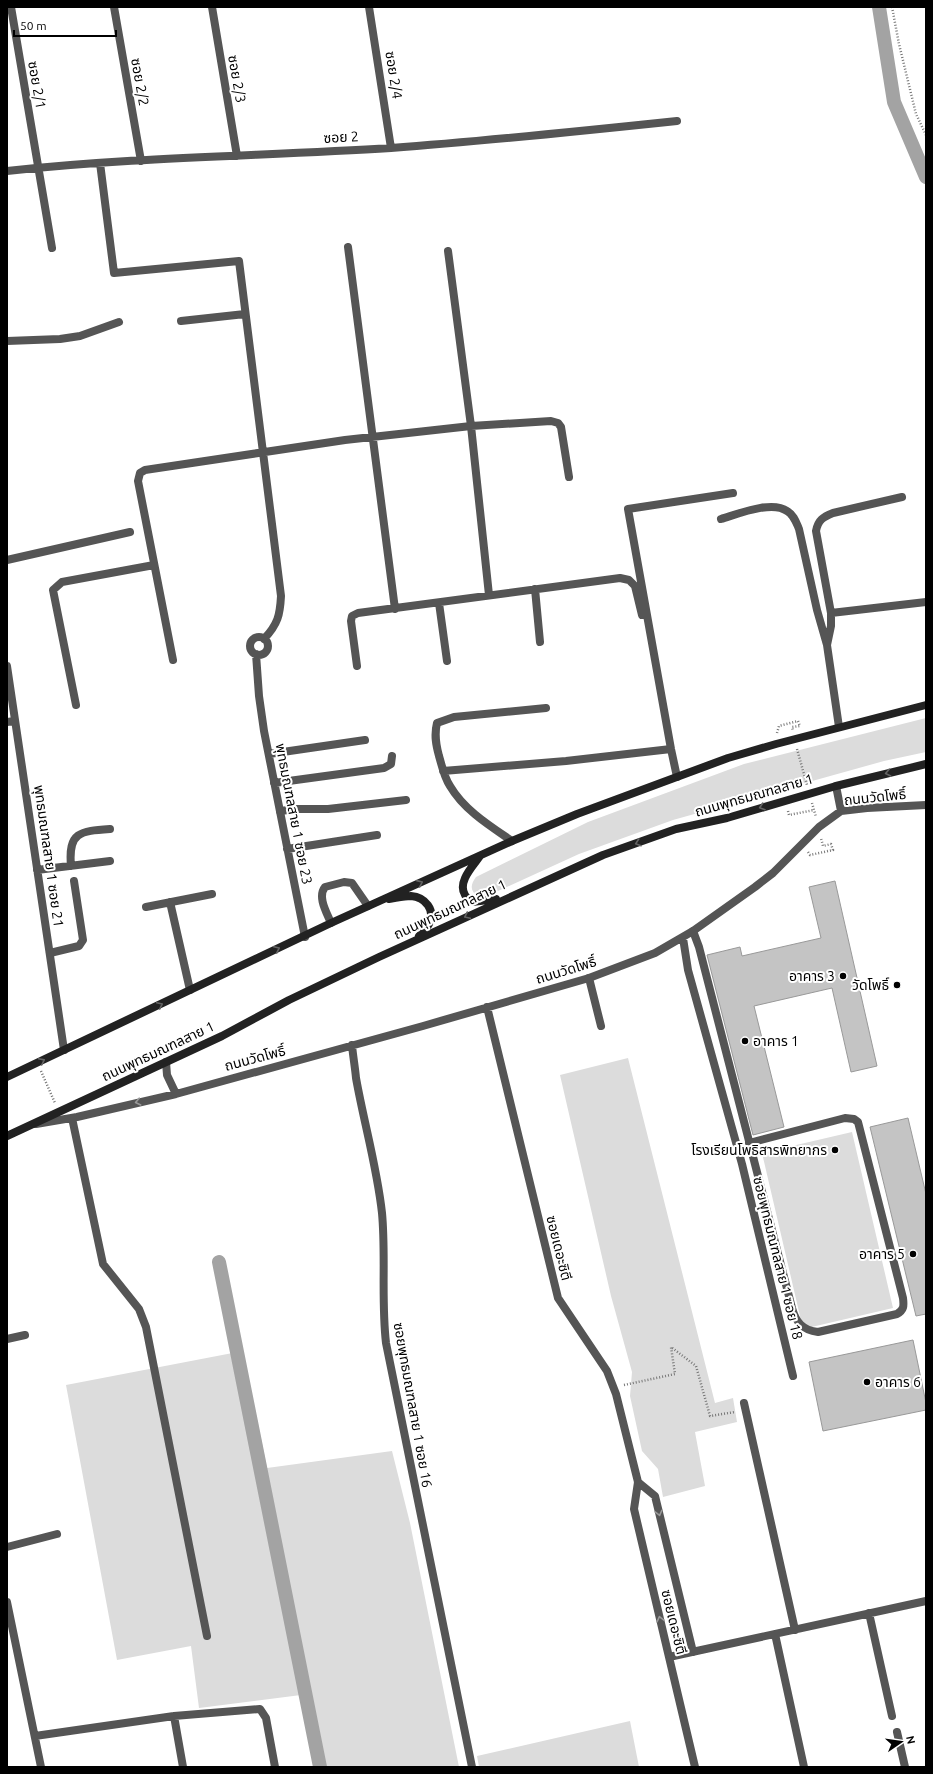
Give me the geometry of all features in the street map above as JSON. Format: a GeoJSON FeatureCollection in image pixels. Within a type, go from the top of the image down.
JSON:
{"type":"FeatureCollection","features":[{"type":"Feature","properties":{"kind":"main road"},"geometry":{"type":"LineString","coordinates":[[7,1077],[305,937],[380,900],[512,841],[577,814],[677,777],[772,745],[926,705]]}},
{"type":"Feature","properties":{"kind":"main road","name":"ถนนพุทธมณฑลสาย 1"},"geometry":{"type":"LineString","coordinates":[[7,1136],[222,1036],[296,997],[415,940],[507,897],[610,852],[676,829],[726,818],[836,786],[926,764]]}},
{"type":"Feature","properties":{"kind":"main road"},"geometry":{"type":"LineString","coordinates":[[481,855],[466,876],[463,885],[464,894],[472,902],[507,897]]}},
{"type":"Feature","properties":{"kind":"main road"},"geometry":{"type":"LineString","coordinates":[[380,900],[411,896],[422,899],[429,905],[432,916],[429,925],[415,940]]}},
{"type":"Feature","properties":{"kind":"street","name":"ซอย 2/1"},"geometry":{"type":"LineString","coordinates":[[11,7],[52,248]]}},
{"type":"Feature","properties":{"kind":"street","name":"ซอย 2/2"},"geometry":{"type":"LineString","coordinates":[[114,7],[141,161]]}},
{"type":"Feature","properties":{"kind":"street","name":"ซอย 2/3"},"geometry":{"type":"LineString","coordinates":[[212,7],[237,156]]}},
{"type":"Feature","properties":{"kind":"street","name":"ซอย 2/4"},"geometry":{"type":"LineString","coordinates":[[369,7],[379,61],[391,148]]}},
{"type":"Feature","properties":{"kind":"street","name":"ซอย 2"},"geometry":{"type":"LineString","coordinates":[[7,171],[100,163],[391,148],[676,121]]}},
{"type":"Feature","properties":{"kind":"street"},"geometry":{"type":"LineString","coordinates":[[100,163],[114,273],[239,261],[264,453],[280,596],[280,612],[276,623],[264,639]]}},
{"type":"Feature","properties":{"kind":"street"},"geometry":{"type":"LineString","coordinates":[[348,247],[395,609]]}},
{"type":"Feature","properties":{"kind":"street"},"geometry":{"type":"LineString","coordinates":[[448,251],[472,426],[489,595]]}},
{"type":"Feature","properties":{"kind":"street"},"geometry":{"type":"LineString","coordinates":[[181,320],[245,314]]}},
{"type":"Feature","properties":{"kind":"street"},"geometry":{"type":"LineString","coordinates":[[7,341],[53,340],[80,336],[119,322]]}},
{"type":"Feature","properties":{"kind":"street"},"geometry":{"type":"LineString","coordinates":[[173,660],[138,481],[140,473],[145,470],[372,437],[472,426],[551,420],[558,423],[561,427],[569,477]]}},
{"type":"Feature","properties":{"kind":"street"},"geometry":{"type":"LineString","coordinates":[[677,777],[628,509],[733,493]]}},
{"type":"Feature","properties":{"kind":"street"},"geometry":{"type":"LineString","coordinates":[[826,645],[831,626],[831,613],[816,531],[817,523],[824,516],[833,513],[902,497]]}},
{"type":"Feature","properties":{"kind":"street"},"geometry":{"type":"LineString","coordinates":[[721,519],[775,506],[787,510],[795,518],[799,529],[826,645],[839,727]]}},
{"type":"Feature","properties":{"kind":"street"},"geometry":{"type":"LineString","coordinates":[[7,560],[130,532]]}},
{"type":"Feature","properties":{"kind":"street"},"geometry":{"type":"LineString","coordinates":[[76,705],[53,590],[62,582],[154,565]]}},
{"type":"Feature","properties":{"kind":"street"},"geometry":{"type":"LineString","coordinates":[[357,666],[352,616],[358,613],[620,578],[630,580],[635,586],[642,615]]}},
{"type":"Feature","properties":{"kind":"street"},"geometry":{"type":"LineString","coordinates":[[535,589],[540,642]]}},
{"type":"Feature","properties":{"kind":"street"},"geometry":{"type":"LineString","coordinates":[[831,613],[926,602]]}},
{"type":"Feature","properties":{"kind":"street"},"geometry":{"type":"LineString","coordinates":[[439,603],[447,661]]}},
{"type":"Feature","properties":{"kind":"street"},"geometry":{"type":"LineString","coordinates":[[257,637],[264,639],[268,646],[266,651],[261,654],[256,654],[250,650],[251,640],[257,637]]}},
{"type":"Feature","properties":{"kind":"street","name":"พุทธมณฑลสาย 1 ซอย 23"},"geometry":{"type":"LineString","coordinates":[[256,654],[259,696],[274,783],[305,937]]}},
{"type":"Feature","properties":{"kind":"street","name":"พุทธมณฑลสาย 1 ซอย 21"},"geometry":{"type":"LineString","coordinates":[[7,666],[11,722],[37,870],[64,1050]]}},
{"type":"Feature","properties":{"kind":"street"},"geometry":{"type":"LineString","coordinates":[[512,841],[477,816],[459,799],[449,785],[435,743],[436,723],[454,717],[546,708]]}},
{"type":"Feature","properties":{"kind":"street"},"geometry":{"type":"LineString","coordinates":[[269,754],[365,740]]}},
{"type":"Feature","properties":{"kind":"street"},"geometry":{"type":"LineString","coordinates":[[444,771],[566,761],[671,749]]}},
{"type":"Feature","properties":{"kind":"street"},"geometry":{"type":"LineString","coordinates":[[274,783],[384,768],[391,764],[392,756]]}},
{"type":"Feature","properties":{"kind":"street"},"geometry":{"type":"LineString","coordinates":[[836,786],[841,811]]}},
{"type":"Feature","properties":{"kind":"street"},"geometry":{"type":"LineString","coordinates":[[280,811],[297,809],[328,810],[406,800]]}},
{"type":"Feature","properties":{"kind":"street","name":"ถนนวัดโพธิ์"},"geometry":{"type":"LineString","coordinates":[[35,1124],[72,1118],[176,1094],[589,978],[655,953],[693,931],[773,873],[819,827],[841,811],[926,805]]}},
{"type":"Feature","properties":{"kind":"street"},"geometry":{"type":"LineString","coordinates":[[71,866],[70,851],[72,842],[76,837],[93,830],[110,829]]}},
{"type":"Feature","properties":{"kind":"street"},"geometry":{"type":"LineString","coordinates":[[287,849],[377,835]]}},
{"type":"Feature","properties":{"kind":"street"},"geometry":{"type":"LineString","coordinates":[[37,870],[110,861]]}},
{"type":"Feature","properties":{"kind":"street"},"geometry":{"type":"LineString","coordinates":[[50,953],[79,946],[83,940],[74,881]]}},
{"type":"Feature","properties":{"kind":"street"},"geometry":{"type":"LineString","coordinates":[[331,923],[323,901],[322,893],[325,887],[344,882],[352,883],[368,906]]}},
{"type":"Feature","properties":{"kind":"street"},"geometry":{"type":"LineString","coordinates":[[146,907],[212,894]]}},
{"type":"Feature","properties":{"kind":"street"},"geometry":{"type":"LineString","coordinates":[[170,902],[190,990]]}},
{"type":"Feature","properties":{"kind":"street"},"geometry":{"type":"LineString","coordinates":[[693,931],[699,947],[749,1143],[794,1316],[806,1330],[818,1332],[897,1314],[902,1311],[904,1306],[903,1298],[858,1122],[850,1118],[845,1118],[749,1143]]}},
{"type":"Feature","properties":{"kind":"street","name":"ซอยพุทธมณฑลสาย 1 ซอย 18"},"geometry":{"type":"LineString","coordinates":[[682,938],[688,970],[742,1164],[793,1376]]}},
{"type":"Feature","properties":{"kind":"street"},"geometry":{"type":"LineString","coordinates":[[589,978],[601,1026]]}},
{"type":"Feature","properties":{"kind":"street","name":"ซอยเดอะซิตี"},"geometry":{"type":"LineString","coordinates":[[488,1007],[558,1298],[607,1371],[613,1387],[638,1482],[634,1509],[695,1767]]}},
{"type":"Feature","properties":{"kind":"street","name":"ซอยพุทธมณฑลสาย 1 ซอย 16"},"geometry":{"type":"LineString","coordinates":[[352,1045],[356,1078],[378,1184],[382,1213],[384,1246],[383,1318],[386,1343],[472,1767]]}},
{"type":"Feature","properties":{"kind":"street"},"geometry":{"type":"LineString","coordinates":[[166,1062],[167,1075],[176,1094]]}},
{"type":"Feature","properties":{"kind":"street"},"geometry":{"type":"LineString","coordinates":[[72,1118],[103,1264],[139,1309],[146,1326],[207,1636]]}},
{"type":"Feature","properties":{"kind":"street"},"geometry":{"type":"LineString","coordinates":[[7,1339],[25,1335]]}},
{"type":"Feature","properties":{"kind":"street"},"geometry":{"type":"LineString","coordinates":[[745,1407],[795,1630]]}},
{"type":"Feature","properties":{"kind":"street","name":"ซอยเดอะซิตี"},"geometry":{"type":"LineString","coordinates":[[638,1482],[655,1496],[693,1652]]}},
{"type":"Feature","properties":{"kind":"street"},"geometry":{"type":"LineString","coordinates":[[7,1547],[57,1534]]}},
{"type":"Feature","properties":{"kind":"street"},"geometry":{"type":"LineString","coordinates":[[670,1657],[926,1601]]}},
{"type":"Feature","properties":{"kind":"street"},"geometry":{"type":"LineString","coordinates":[[7,1602],[41,1767]]}},
{"type":"Feature","properties":{"kind":"street"},"geometry":{"type":"LineString","coordinates":[[869,1613],[892,1716]]}},
{"type":"Feature","properties":{"kind":"street"},"geometry":{"type":"LineString","coordinates":[[775,1634],[804,1767]]}},
{"type":"Feature","properties":{"kind":"street"},"geometry":{"type":"LineString","coordinates":[[35,1736],[174,1716],[260,1709],[266,1718],[275,1767]]}},
{"type":"Feature","properties":{"kind":"street"},"geometry":{"type":"LineString","coordinates":[[174,1716],[183,1767]]}},
{"type":"Feature","properties":{"kind":"street"},"geometry":{"type":"LineString","coordinates":[[897,1732],[905,1767]]}},
{"type":"Feature","properties":{"kind":"path"},"geometry":{"type":"LineString","coordinates":[[892,7],[899,44],[916,114],[926,135]]}},
{"type":"Feature","properties":{"kind":"path"},"geometry":{"type":"LineString","coordinates":[[772,745],[779,726],[798,721],[800,726],[792,727]]}},
{"type":"Feature","properties":{"kind":"path"},"geometry":{"type":"LineString","coordinates":[[785,800],[789,815],[814,810]]}},
{"type":"Feature","properties":{"kind":"path"},"geometry":{"type":"LineString","coordinates":[[801,844],[810,855],[833,850],[831,844],[824,846]]}},
{"type":"Feature","properties":{"kind":"path"},"geometry":{"type":"LineString","coordinates":[[38,1063],[58,1111]]}},
{"type":"Feature","properties":{"kind":"path"},"geometry":{"type":"LineString","coordinates":[[613,1387],[675,1374],[671,1347],[696,1366],[710,1416],[745,1407]]}},
{"type":"Feature","properties":{"kind":"shaded area"},"geometry":{"type":"Polygon","coordinates":[[[926,718],[926,752],[884,761],[673,820],[579,854],[487,896],[478,897],[472,890],[472,885],[476,877],[588,822],[744,764],[926,718]]]}},
{"type":"Feature","properties":{"kind":"shaded area"},"geometry":{"type":"Polygon","coordinates":[[[628,1058],[715,1403],[733,1398],[737,1422],[695,1432],[705,1486],[663,1497],[658,1469],[642,1451],[630,1396],[632,1372],[611,1296],[560,1075],[628,1058]]]}},
{"type":"Feature","properties":{"kind":"shaded area"},"geometry":{"type":"Polygon","coordinates":[[[852,1132],[893,1308],[803,1329],[762,1153],[852,1132]]]}},
{"type":"Feature","properties":{"kind":"shaded area"},"geometry":{"type":"Polygon","coordinates":[[[243,1351],[267,1468],[392,1451],[410,1523],[459,1767],[314,1767],[301,1695],[199,1708],[191,1646],[117,1660],[66,1385],[243,1351]]]}},
{"type":"Feature","properties":{"kind":"shaded area"},"geometry":{"type":"Polygon","coordinates":[[[630,1721],[639,1767],[479,1767],[477,1756],[630,1721]]]}},
{"type":"Feature","properties":{"kind":"building"},"geometry":{"type":"Polygon","coordinates":[[[835,881],[877,1066],[851,1072],[832,988],[754,1006],[784,1127],[753,1135],[707,955],[740,947],[742,956],[821,938],[809,887],[835,881]]]}},
{"type":"Feature","properties":{"kind":"building","name":"อาคาร 5"},"geometry":{"type":"Polygon","coordinates":[[[908,1118],[926,1194],[926,1314],[916,1316],[870,1127],[908,1118]]]}},
{"type":"Feature","properties":{"kind":"building","name":"อาคาร 6"},"geometry":{"type":"Polygon","coordinates":[[[913,1340],[926,1403],[926,1410],[823,1431],[809,1362],[913,1340]]]}},
{"type":"Feature","properties":{"kind":"waterway"},"geometry":{"type":"LineString","coordinates":[[879,7],[894,102],[926,177]]}},
{"type":"Feature","properties":{"kind":"waterway"},"geometry":{"type":"LineString","coordinates":[[219,1262],[320,1767]]}},
{"type":"Feature","properties":{"kind":"place","name":"อาคาร 3"},"geometry":{"type":"Point","coordinates":[843,976]}},
{"type":"Feature","properties":{"kind":"place","name":"วัดโพธิ์"},"geometry":{"type":"Point","coordinates":[897,985]}},
{"type":"Feature","properties":{"kind":"place","name":"อาคาร 1"},"geometry":{"type":"Point","coordinates":[745,1041]}},
{"type":"Feature","properties":{"kind":"place","name":"โรงเรียนโพธิสารพิทยากร"},"geometry":{"type":"Point","coordinates":[835,1150]}},
{"type":"Feature","properties":{"kind":"place","name":"อาคาร 5"},"geometry":{"type":"Point","coordinates":[913,1254]}},
{"type":"Feature","properties":{"kind":"place","name":"อาคาร 6"},"geometry":{"type":"Point","coordinates":[867,1382]}}]}
